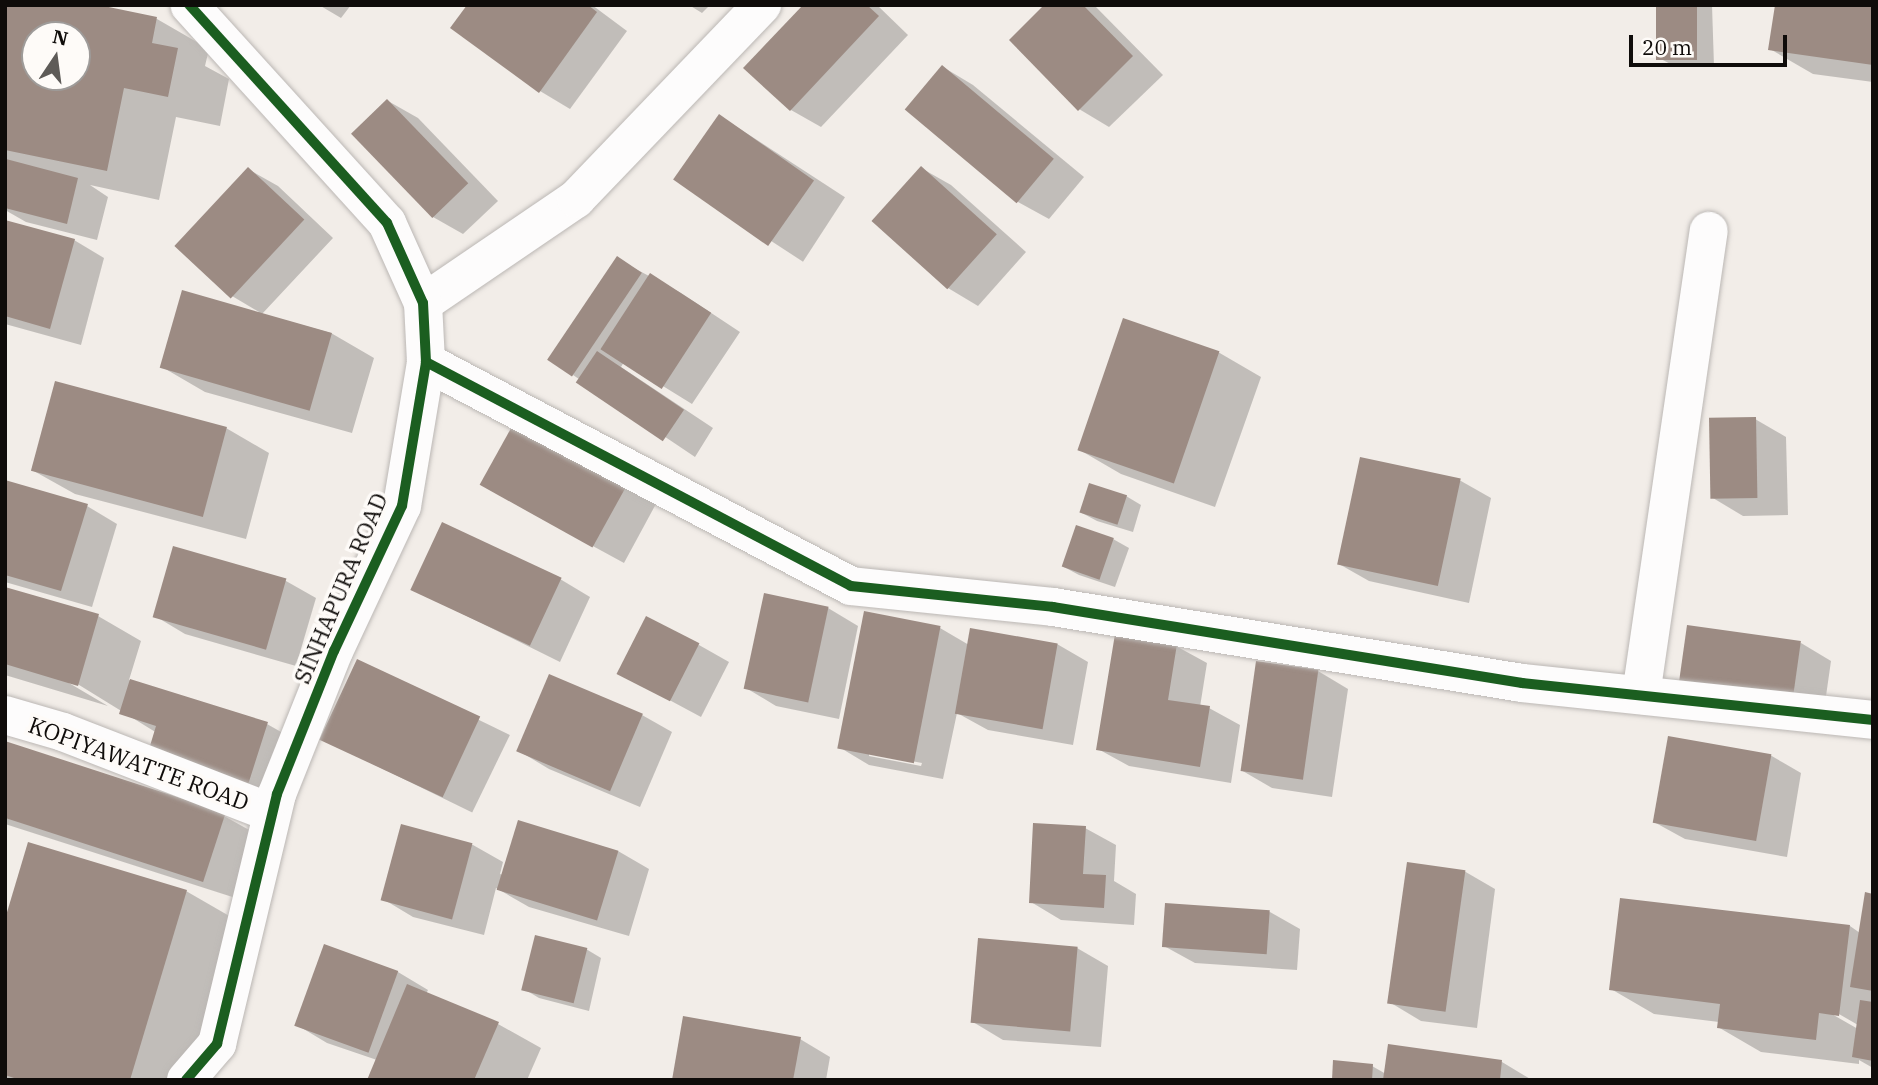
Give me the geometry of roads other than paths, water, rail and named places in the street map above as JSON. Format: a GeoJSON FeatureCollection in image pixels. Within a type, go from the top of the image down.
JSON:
{"type":"FeatureCollection","features":[{"type":"Feature","properties":{"kind":"street","name":"SINHAPURA ROAD"},"geometry":{"type":"LineString","coordinates":[[186,1080],[217,1044],[272,813],[334,651],[402,506],[426,362],[423,303],[387,223],[189,5]]}},
{"type":"Feature","properties":{"kind":"street"},"geometry":{"type":"LineString","coordinates":[[423,303],[576,200],[762,5]]}},
{"type":"Feature","properties":{"kind":"street"},"geometry":{"type":"LineString","coordinates":[[1641,695],[1709,231]]}},
{"type":"Feature","properties":{"kind":"street"},"geometry":{"type":"LineString","coordinates":[[426,362],[851,586],[1053,607],[1521,682],[1873,720]]}},
{"type":"Feature","properties":{"kind":"street","name":"KOPIYAWATTE ROAD"},"geometry":{"type":"LineString","coordinates":[[5,715],[63,732],[272,813]]}}]}
